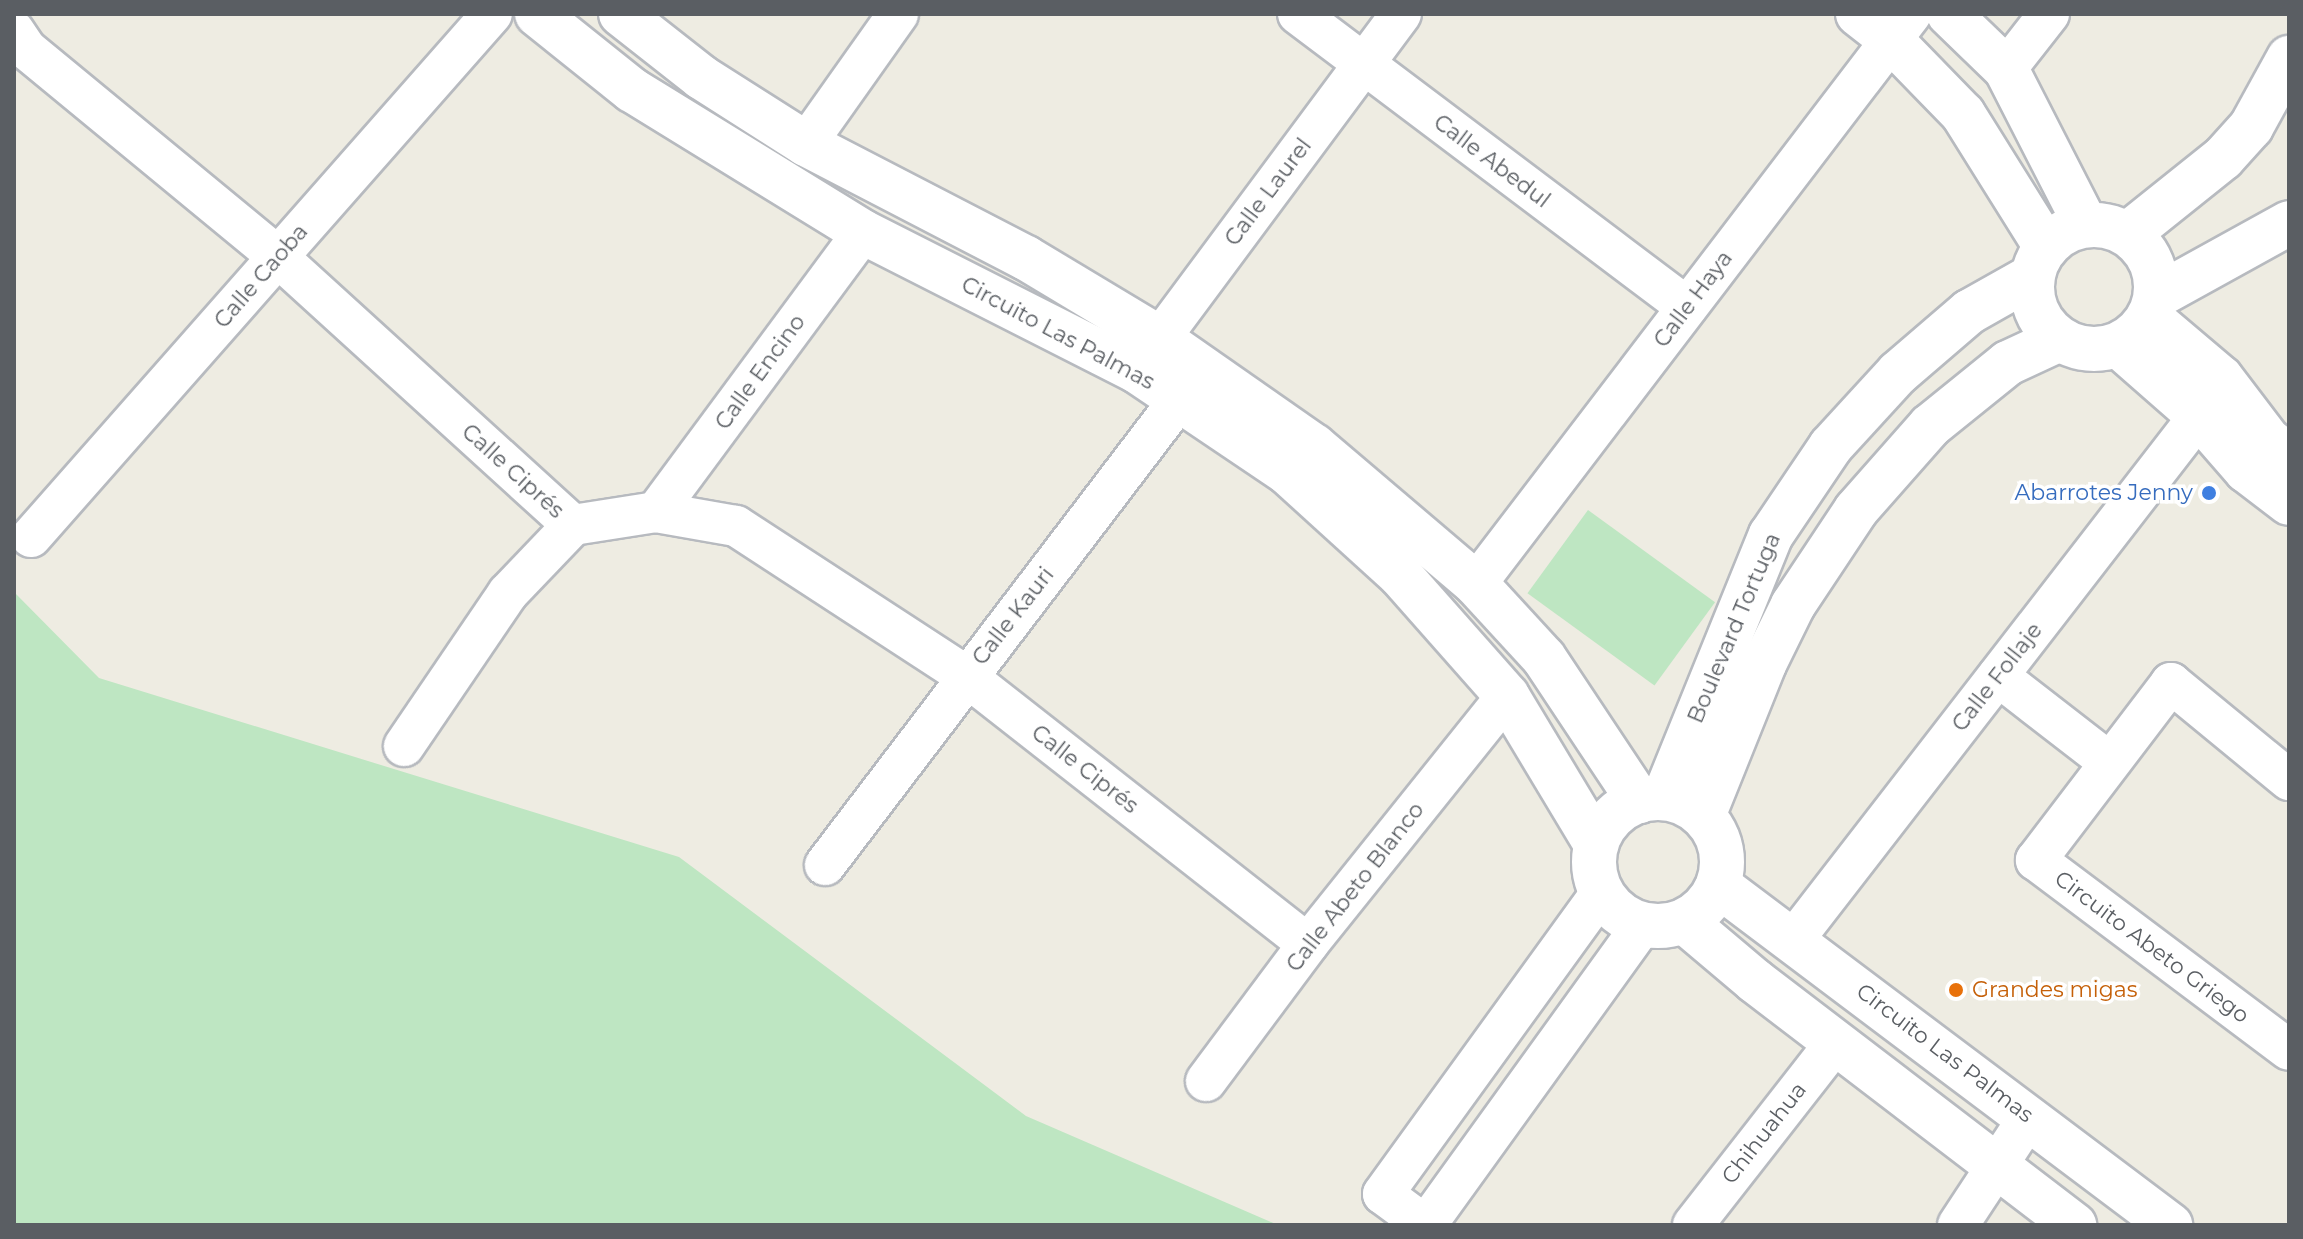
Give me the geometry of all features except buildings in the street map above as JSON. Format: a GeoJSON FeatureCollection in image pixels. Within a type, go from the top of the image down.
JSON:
{"type":"FeatureCollection","features":[{"type":"Feature","properties":{"kind":"street","name":"Calle Caoba"},"geometry":{"type":"LineString","coordinates":[[31,537],[492,14]]}},
{"type":"Feature","properties":{"kind":"street","name":"Circuito Las Palmas"},"geometry":{"type":"LineString","coordinates":[[537,14],[632,90],[863,232],[1148,354]]}},
{"type":"Feature","properties":{"kind":"street","name":"Circuito Las Palmas"},"geometry":{"type":"LineString","coordinates":[[621,14],[701,77],[806,144],[1026,258],[1191,384],[1401,576],[1507,696],[1596,844]]}},
{"type":"Feature","properties":{"kind":"street"},"geometry":{"type":"LineString","coordinates":[[806,144],[898,14]]}},
{"type":"Feature","properties":{"kind":"street","name":"Calle Abedul"},"geometry":{"type":"LineString","coordinates":[[1298,14],[1687,307]]}},
{"type":"Feature","properties":{"kind":"street","name":"Calle Laurel"},"geometry":{"type":"LineString","coordinates":[[1148,354],[1401,14]]}},
{"type":"Feature","properties":{"kind":"street"},"geometry":{"type":"LineString","coordinates":[[1949,14],[2006,69],[2086,225]]}},
{"type":"Feature","properties":{"kind":"street"},"geometry":{"type":"LineString","coordinates":[[2006,69],[2049,14]]}},
{"type":"Feature","properties":{"kind":"street"},"geometry":{"type":"LineString","coordinates":[[1886,22],[1963,114],[2039,262],[2037,312],[2060,339],[2098,349],[2289,223]]}},
{"type":"Feature","properties":{"kind":"street","name":"Calle Haya"},"geometry":{"type":"LineString","coordinates":[[1476,584],[1687,307],[1886,22]]}},
{"type":"Feature","properties":{"kind":"street","name":"Calle Ciprés"},"geometry":{"type":"LineString","coordinates":[[14,31],[26,49],[278,257],[573,525],[656,512],[736,526],[966,676],[1308,944]]}},
{"type":"Feature","properties":{"kind":"street"},"geometry":{"type":"LineString","coordinates":[[2128,234],[2242,137],[2272,94],[2289,58]]}},
{"type":"Feature","properties":{"kind":"street"},"geometry":{"type":"LineString","coordinates":[[2039,262],[2086,225],[2108,225],[2128,234],[2154,267],[2141,319],[2199,416],[2246,470],[2289,503]]}},
{"type":"Feature","properties":{"kind":"street","name":"Calle Encino"},"geometry":{"type":"LineString","coordinates":[[656,512],[863,232]]}},
{"type":"Feature","properties":{"kind":"street","name":"Boulevard Tortuga"},"geometry":{"type":"LineString","coordinates":[[1651,799],[1771,535],[1831,446],[1898,373],[1969,312],[2039,262]]}},
{"type":"Feature","properties":{"kind":"street"},"geometry":{"type":"LineString","coordinates":[[2141,319],[2221,378],[2268,440],[2289,455]]}},
{"type":"Feature","properties":{"kind":"street","name":"Boulevard Tortuga"},"geometry":{"type":"LineString","coordinates":[[1703,816],[1782,628],[1856,510],[1930,426],[2008,363],[2060,339]]}},
{"type":"Feature","properties":{"kind":"street","name":"Circuito Las Palmas"},"geometry":{"type":"LineString","coordinates":[[1191,384],[1314,446],[1476,584],[1544,658],[1651,799]]}},
{"type":"Feature","properties":{"kind":"street","name":"Calle Kauri"},"geometry":{"type":"LineString","coordinates":[[825,865],[1191,384]]}},
{"type":"Feature","properties":{"kind":"street","name":"Calle Follaje"},"geometry":{"type":"LineString","coordinates":[[1795,938],[2199,416]]}},
{"type":"Feature","properties":{"kind":"street"},"geometry":{"type":"LineString","coordinates":[[404,746],[508,593],[573,525]]}},
{"type":"Feature","properties":{"kind":"street"},"geometry":{"type":"LineString","coordinates":[[1998,676],[2109,762]]}},
{"type":"Feature","properties":{"kind":"street","name":"Circuito Abeto Griego"},"geometry":{"type":"LineString","coordinates":[[2289,780],[2171,683],[2036,860],[2289,1050]]}},
{"type":"Feature","properties":{"kind":"street","name":"Calle Abeto Blanco"},"geometry":{"type":"LineString","coordinates":[[1206,1081],[1308,944],[1507,696]]}},
{"type":"Feature","properties":{"kind":"street"},"geometry":{"type":"LineString","coordinates":[[1601,893],[1383,1194],[1425,1225],[1664,922],[1699,912],[1718,885],[1721,848],[1703,816],[1651,799],[1613,818],[1596,844],[1595,878],[1612,908],[1664,922],[1836,1042],[2074,1225]]}},
{"type":"Feature","properties":{"kind":"street","name":"Circuito Las Palmas"},"geometry":{"type":"LineString","coordinates":[[1718,885],[1795,938],[2170,1225]]}},
{"type":"Feature","properties":{"kind":"street","name":"Chihuahua"},"geometry":{"type":"LineString","coordinates":[[1693,1225],[1836,1042]]}},
{"type":"Feature","properties":{"kind":"street"},"geometry":{"type":"LineString","coordinates":[[1958,1225],[2029,1117]]}},
{"type":"Feature","properties":{"kind":"green space"},"geometry":{"type":"Polygon","coordinates":[[[1588,510],[1715,602],[1654,686],[1527,593],[1588,510]]]}},
{"type":"Feature","properties":{"kind":"green space"},"geometry":{"type":"Polygon","coordinates":[[[14,592],[99,678],[679,857],[1026,1116],[1278,1225],[14,1225],[14,592]]]}},
{"type":"Feature","properties":{"kind":"place","name":"Abarrotes Jenny"},"geometry":{"type":"Point","coordinates":[2209,493]}},
{"type":"Feature","properties":{"kind":"place","name":"Grandes migas"},"geometry":{"type":"Point","coordinates":[1956,990]}}]}
